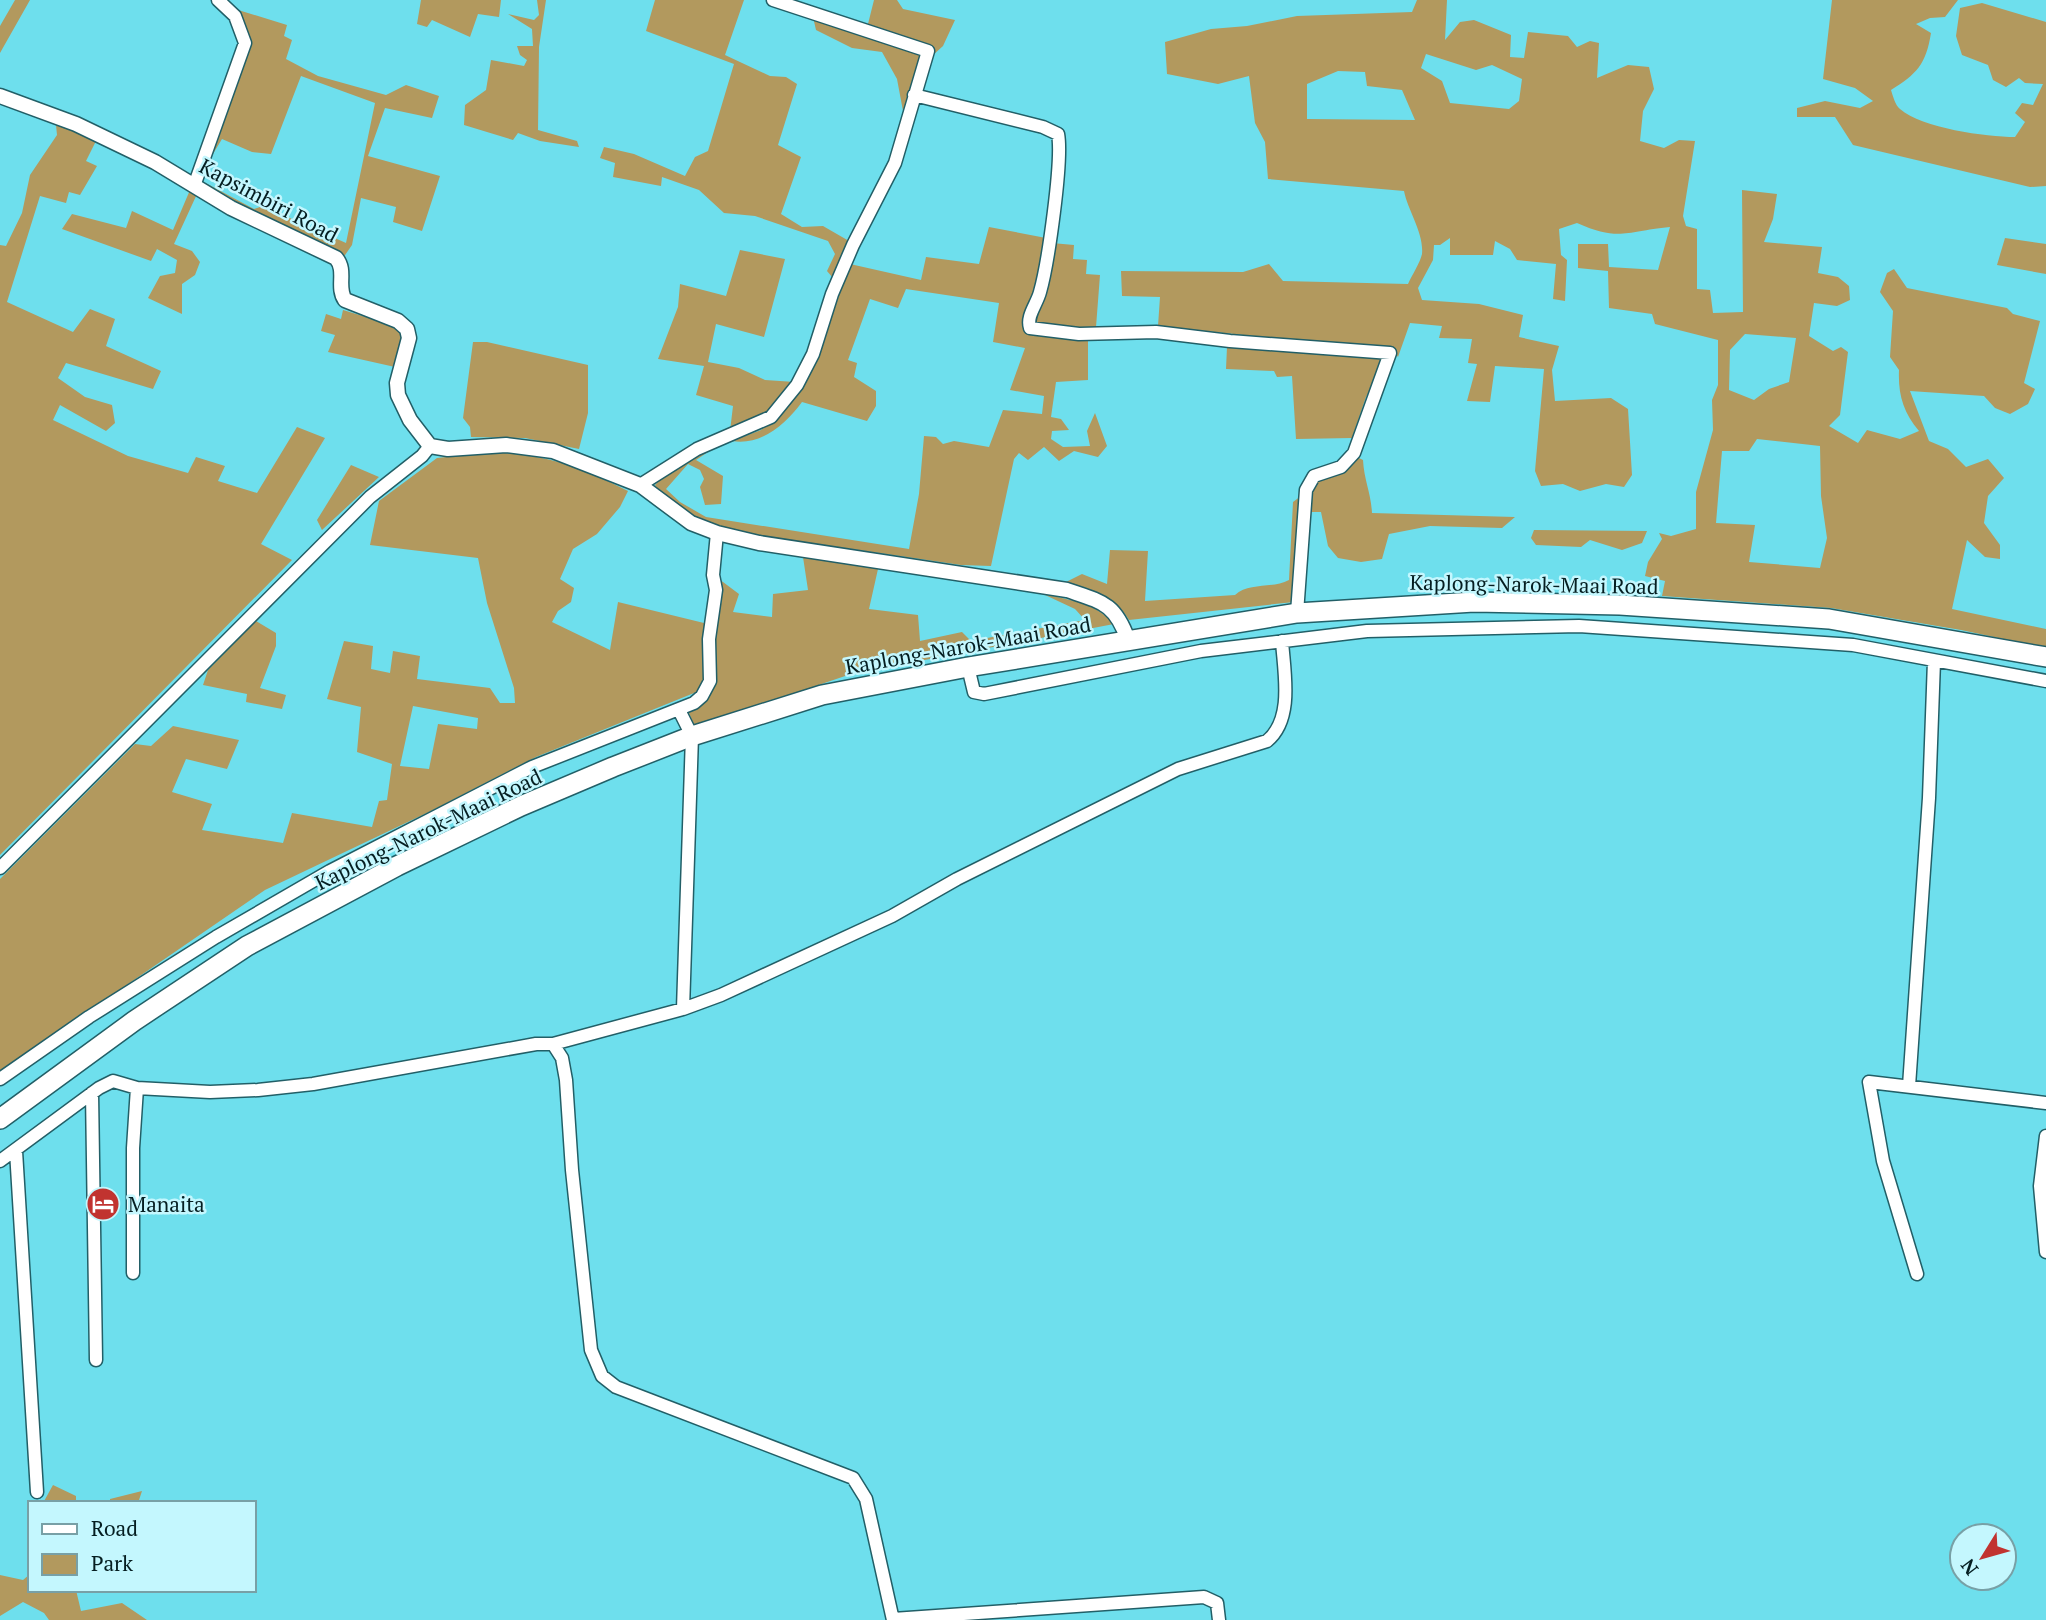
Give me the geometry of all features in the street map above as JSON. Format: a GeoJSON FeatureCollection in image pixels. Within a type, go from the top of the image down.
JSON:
{"type":"FeatureCollection","features":[{"type":"Feature","properties":{"kind":"highway","name":"Kaplong-Narok-Maai Road"},"geometry":{"type":"LineString","coordinates":[[0,1119],[134,1021],[247,946],[397,866],[521,806],[692,736],[822,695],[968,667],[1297,613],[1491,602],[1829,619],[2046,657]]}},
{"type":"Feature","properties":{"kind":"street"},"geometry":{"type":"LineString","coordinates":[[194,186],[245,43],[235,16],[218,0]]}},
{"type":"Feature","properties":{"kind":"street"},"geometry":{"type":"LineString","coordinates":[[640,485],[697,449],[771,417],[797,385],[813,354],[832,294],[853,244],[895,163],[928,51],[773,0]]}},
{"type":"Feature","properties":{"kind":"street","name":"Kapsimbiri Road"},"geometry":{"type":"LineString","coordinates":[[0,96],[76,124],[155,162],[231,208],[336,258],[341,268],[341,293],[345,300],[403,324],[409,338],[397,383],[398,395],[410,420],[430,446]]}},
{"type":"Feature","properties":{"kind":"street"},"geometry":{"type":"LineString","coordinates":[[914,96],[1043,127],[1058,135],[1046,255],[1040,293],[1029,319],[1030,328],[1079,334],[1156,332],[1230,341],[1390,353],[1354,453],[1341,467],[1314,476],[1306,490],[1297,613]]}},
{"type":"Feature","properties":{"kind":"street"},"geometry":{"type":"LineString","coordinates":[[0,868],[370,497],[422,456],[430,446],[448,449],[506,445],[554,451],[640,485],[691,523],[717,533],[760,543],[1067,590],[1108,605],[1120,618],[1128,640]]}},
{"type":"Feature","properties":{"kind":"street"},"geometry":{"type":"LineString","coordinates":[[0,1079],[119,999],[275,901],[532,767],[635,724],[679,710],[702,696],[710,681],[709,639],[716,590],[713,575],[717,533]]}},
{"type":"Feature","properties":{"kind":"street"},"geometry":{"type":"LineString","coordinates":[[1491,602],[1495,628]]}},
{"type":"Feature","properties":{"kind":"street"},"geometry":{"type":"LineString","coordinates":[[1697,634],[1700,611]]}},
{"type":"Feature","properties":{"kind":"street"},"geometry":{"type":"LineString","coordinates":[[968,667],[974,692],[984,694],[1201,651],[1390,629],[1612,627],[1853,645],[2046,681]]}},
{"type":"Feature","properties":{"kind":"street"},"geometry":{"type":"LineString","coordinates":[[1,1158],[16,1151],[92,1093],[113,1081],[137,1088],[210,1092],[289,1087],[536,1044],[553,1044],[683,1009],[892,916],[978,868],[1178,769],[1267,741],[1275,735],[1284,714],[1282,641]]}},
{"type":"Feature","properties":{"kind":"street"},"geometry":{"type":"LineString","coordinates":[[1909,1086],[1929,798],[1934,660]]}},
{"type":"Feature","properties":{"kind":"street"},"geometry":{"type":"LineString","coordinates":[[679,710],[692,736],[683,1009]]}},
{"type":"Feature","properties":{"kind":"street"},"geometry":{"type":"LineString","coordinates":[[383,844],[397,866]]}},
{"type":"Feature","properties":{"kind":"street"},"geometry":{"type":"LineString","coordinates":[[119,999],[134,1021]]}},
{"type":"Feature","properties":{"kind":"street"},"geometry":{"type":"LineString","coordinates":[[553,1044],[562,1058],[566,1080],[586,1314],[596,1367],[616,1387],[853,1478],[866,1499],[893,1619],[1204,1597],[1217,1603],[1219,1620]]}},
{"type":"Feature","properties":{"kind":"street"},"geometry":{"type":"LineString","coordinates":[[1917,1274],[1883,1161],[1868,1089],[1871,1080],[2046,1103]]}},
{"type":"Feature","properties":{"kind":"street"},"geometry":{"type":"LineString","coordinates":[[133,1273],[133,1148],[137,1088]]}},
{"type":"Feature","properties":{"kind":"street"},"geometry":{"type":"LineString","coordinates":[[92,1093],[96,1360]]}},
{"type":"Feature","properties":{"kind":"street"},"geometry":{"type":"LineString","coordinates":[[2046,1136],[2040,1186],[2046,1252]]}},
{"type":"Feature","properties":{"kind":"street"},"geometry":{"type":"LineString","coordinates":[[16,1151],[37,1492]]}},
{"type":"Feature","properties":{"kind":"green space"},"geometry":{"type":"Polygon","coordinates":[[[15,0],[30,0],[0,53],[0,26],[15,0]]]}},
{"type":"Feature","properties":{"kind":"green space"},"geometry":{"type":"Polygon","coordinates":[[[421,0],[501,0],[499,17],[478,14],[470,37],[432,20],[427,27],[417,24],[421,0]]]}},
{"type":"Feature","properties":{"kind":"green space"},"geometry":{"type":"Polygon","coordinates":[[[537,0],[546,0],[539,47],[538,130],[577,141],[579,147],[540,141],[518,133],[513,140],[464,125],[465,105],[486,90],[491,60],[524,66],[527,60],[520,55],[517,46],[533,46],[532,29],[508,14],[534,20],[539,15],[537,0]]]}},
{"type":"Feature","properties":{"kind":"green space"},"geometry":{"type":"Polygon","coordinates":[[[655,0],[744,0],[725,55],[770,76],[786,77],[797,84],[778,145],[801,157],[781,214],[802,227],[823,226],[849,241],[833,278],[827,271],[835,254],[828,241],[755,216],[724,213],[699,190],[662,177],[661,186],[613,177],[615,163],[600,158],[604,147],[634,154],[685,176],[695,157],[708,151],[734,64],[646,31],[655,0]]]}},
{"type":"Feature","properties":{"kind":"green space"},"geometry":{"type":"Polygon","coordinates":[[[874,0],[897,0],[903,9],[955,20],[943,46],[932,56],[925,45],[868,24],[874,0]]]}},
{"type":"Feature","properties":{"kind":"green space"},"geometry":{"type":"Polygon","coordinates":[[[1417,0],[1447,0],[1445,40],[1460,22],[1474,20],[1511,35],[1510,57],[1524,58],[1528,32],[1568,36],[1577,47],[1590,41],[1599,43],[1597,78],[1628,65],[1649,67],[1654,89],[1643,111],[1640,141],[1664,148],[1679,140],[1695,141],[1683,216],[1686,226],[1697,229],[1697,289],[1710,290],[1713,313],[1743,312],[1742,190],[1777,194],[1773,219],[1764,242],[1822,247],[1818,273],[1838,277],[1849,286],[1850,300],[1837,306],[1814,303],[1809,336],[1833,351],[1841,347],[1848,352],[1840,415],[1829,426],[1858,443],[1867,430],[1900,439],[1919,431],[1905,410],[1899,387],[1899,370],[1890,357],[1893,311],[1880,292],[1887,273],[1894,269],[1907,288],[2007,308],[2013,314],[2040,321],[2024,383],[2035,389],[2028,404],[2010,414],[1995,408],[1984,396],[1910,391],[1929,441],[1948,449],[1966,467],[1988,459],[2004,478],[1988,496],[1984,523],[2000,545],[2000,559],[1985,557],[1967,540],[1952,609],[2046,629],[2046,648],[1961,630],[1831,608],[1662,596],[1665,581],[1645,576],[1648,562],[1662,539],[1659,533],[1671,536],[1696,529],[1696,492],[1713,430],[1712,400],[1718,385],[1718,340],[1655,324],[1652,314],[1609,308],[1608,271],[1578,268],[1578,244],[1608,244],[1609,267],[1658,270],[1670,227],[1623,234],[1603,232],[1577,223],[1559,229],[1561,255],[1567,260],[1565,301],[1553,299],[1556,264],[1517,260],[1510,249],[1495,241],[1493,255],[1450,255],[1450,238],[1440,245],[1434,245],[1433,260],[1418,288],[1422,300],[1479,304],[1523,315],[1519,337],[1559,346],[1552,370],[1555,401],[1611,398],[1628,409],[1632,475],[1624,487],[1606,484],[1580,491],[1563,484],[1541,486],[1535,471],[1544,369],[1495,366],[1490,402],[1467,401],[1477,364],[1468,363],[1472,339],[1439,338],[1442,326],[1410,323],[1398,357],[1394,351],[1158,326],[1160,297],[1122,296],[1121,271],[1243,272],[1269,264],[1283,281],[1408,284],[1421,258],[1422,246],[1404,191],[1268,179],[1265,142],[1255,123],[1249,76],[1218,84],[1167,74],[1165,42],[1211,29],[1247,26],[1297,16],[1412,12],[1417,0]],[[1426,54],[1421,68],[1442,81],[1450,103],[1509,109],[1519,101],[1522,79],[1492,65],[1476,70],[1426,54]],[[1338,71],[1307,84],[1307,119],[1415,120],[1402,90],[1367,86],[1365,72],[1338,71]],[[1745,334],[1730,350],[1729,390],[1754,400],[1769,389],[1789,382],[1796,338],[1745,334]],[[1757,439],[1749,451],[1722,451],[1716,523],[1755,525],[1749,562],[1820,568],[1827,538],[1821,496],[1820,446],[1757,439]]]}},
{"type":"Feature","properties":{"kind":"green space"},"geometry":{"type":"Polygon","coordinates":[[[1832,0],[1958,0],[1945,17],[1930,18],[1916,24],[1931,33],[1926,53],[1914,73],[1891,90],[1898,107],[1910,116],[1938,126],[1988,135],[2015,137],[2025,122],[2015,113],[2022,103],[2033,105],[2043,84],[2025,83],[2019,78],[2006,87],[1993,80],[1988,65],[1962,55],[1956,36],[1960,8],[1982,3],[2046,22],[2046,186],[2030,187],[1853,145],[1835,117],[1797,117],[1797,108],[1825,101],[1860,108],[1873,101],[1855,88],[1823,79],[1832,0]]]}},
{"type":"Feature","properties":{"kind":"green space"},"geometry":{"type":"Polygon","coordinates":[[[235,9],[287,25],[284,36],[292,40],[286,59],[318,76],[386,95],[406,85],[439,96],[432,118],[385,108],[368,156],[440,176],[422,231],[393,222],[396,207],[361,198],[352,245],[343,258],[199,184],[200,180],[254,209],[263,206],[346,243],[375,103],[301,76],[271,154],[252,152],[222,139],[202,172],[248,45],[247,29],[235,9]]]}},
{"type":"Feature","properties":{"kind":"green space"},"geometry":{"type":"Polygon","coordinates":[[[813,17],[922,54],[903,111],[897,79],[882,52],[852,48],[816,30],[813,17]]]}},
{"type":"Feature","properties":{"kind":"green space"},"geometry":{"type":"Polygon","coordinates":[[[56,125],[77,131],[96,141],[86,161],[97,166],[80,195],[69,192],[66,203],[40,196],[7,302],[73,332],[90,309],[115,319],[106,346],[161,371],[153,389],[66,363],[58,378],[85,397],[112,405],[115,423],[106,431],[60,405],[53,420],[128,456],[188,473],[196,457],[225,466],[218,481],[257,493],[297,427],[325,438],[261,544],[292,560],[0,855],[0,245],[6,246],[22,213],[30,175],[57,135],[56,125]]]}},
{"type":"Feature","properties":{"kind":"green space"},"geometry":{"type":"Polygon","coordinates":[[[190,190],[197,194],[174,244],[192,251],[200,262],[195,275],[182,284],[182,314],[148,298],[160,276],[175,273],[177,260],[157,249],[151,261],[62,229],[72,214],[126,228],[132,211],[173,230],[190,190]]]}},
{"type":"Feature","properties":{"kind":"green space"},"geometry":{"type":"Polygon","coordinates":[[[989,227],[1046,238],[1036,292],[1023,319],[1026,328],[1088,338],[1088,380],[1056,382],[1051,417],[1061,419],[1069,430],[1052,431],[1051,439],[1063,447],[1090,446],[1087,431],[1095,413],[1107,446],[1098,457],[1074,451],[1059,461],[1044,447],[1028,460],[1019,453],[1014,459],[991,566],[961,565],[717,529],[682,512],[660,493],[655,485],[669,471],[720,444],[696,460],[723,476],[721,504],[705,505],[700,487],[704,479],[700,470],[688,464],[666,489],[680,502],[706,517],[909,549],[919,494],[924,436],[936,437],[943,444],[954,441],[989,447],[1003,410],[1042,414],[1044,396],[1010,390],[1025,348],[993,342],[999,303],[906,289],[898,308],[870,299],[848,360],[857,363],[854,377],[876,391],[876,406],[867,421],[802,402],[772,432],[753,440],[732,441],[761,430],[777,418],[817,358],[850,264],[921,280],[926,257],[979,264],[989,227]]]}},
{"type":"Feature","properties":{"kind":"green space"},"geometry":{"type":"Polygon","coordinates":[[[2005,238],[2046,244],[2046,274],[1997,265],[2005,238]]]}},
{"type":"Feature","properties":{"kind":"green space"},"geometry":{"type":"Polygon","coordinates":[[[1052,243],[1074,245],[1073,259],[1087,260],[1086,274],[1100,275],[1096,327],[1042,327],[1036,324],[1035,317],[1052,243]]]}},
{"type":"Feature","properties":{"kind":"green space"},"geometry":{"type":"Polygon","coordinates":[[[740,250],[785,259],[764,337],[716,324],[708,362],[739,368],[765,380],[795,382],[772,412],[730,431],[733,406],[696,395],[704,366],[658,359],[678,307],[680,284],[726,296],[740,250]]]}},
{"type":"Feature","properties":{"kind":"green space"},"geometry":{"type":"Polygon","coordinates":[[[343,310],[399,327],[403,335],[395,367],[328,352],[335,335],[321,331],[326,314],[341,319],[343,310]]]}},
{"type":"Feature","properties":{"kind":"green space"},"geometry":{"type":"Polygon","coordinates":[[[473,342],[487,342],[588,365],[588,413],[579,449],[525,438],[471,437],[470,427],[463,418],[473,342]]]}},
{"type":"Feature","properties":{"kind":"green space"},"geometry":{"type":"Polygon","coordinates":[[[1227,347],[1383,355],[1384,362],[1366,397],[1352,438],[1296,439],[1292,376],[1277,377],[1274,371],[1226,369],[1227,347]]]}},
{"type":"Feature","properties":{"kind":"green space"},"geometry":{"type":"Polygon","coordinates":[[[492,452],[531,456],[578,468],[628,491],[620,507],[597,534],[573,549],[560,579],[574,588],[571,602],[558,611],[552,622],[610,650],[618,602],[704,623],[707,679],[699,691],[536,757],[431,811],[265,890],[0,1072],[0,879],[135,744],[151,746],[173,726],[239,740],[227,769],[186,759],[172,792],[212,804],[202,830],[283,843],[292,813],[372,827],[379,801],[387,800],[392,764],[357,752],[361,707],[327,699],[344,641],[373,646],[371,669],[390,673],[393,651],[420,656],[417,679],[490,688],[500,703],[515,703],[514,688],[487,603],[478,558],[370,545],[379,501],[437,458],[492,452]],[[413,706],[400,766],[429,769],[438,724],[477,729],[478,718],[413,706]]]}},
{"type":"Feature","properties":{"kind":"green space"},"geometry":{"type":"Polygon","coordinates":[[[1357,457],[1363,460],[1372,513],[1515,517],[1502,528],[1430,526],[1389,534],[1382,559],[1361,562],[1338,558],[1328,546],[1321,512],[1308,512],[1309,500],[1312,490],[1322,477],[1357,457]]]}},
{"type":"Feature","properties":{"kind":"green space"},"geometry":{"type":"Polygon","coordinates":[[[351,465],[379,477],[322,530],[317,520],[351,465]]]}},
{"type":"Feature","properties":{"kind":"green space"},"geometry":{"type":"Polygon","coordinates":[[[1301,496],[1294,602],[1129,620],[1110,599],[1066,582],[1082,574],[1107,584],[1110,550],[1148,551],[1145,601],[1235,595],[1247,588],[1282,583],[1289,580],[1293,502],[1301,496]]]}},
{"type":"Feature","properties":{"kind":"green space"},"geometry":{"type":"Polygon","coordinates":[[[1534,530],[1647,531],[1642,543],[1622,550],[1590,540],[1581,547],[1536,545],[1531,538],[1534,530]]]}},
{"type":"Feature","properties":{"kind":"green space"},"geometry":{"type":"Polygon","coordinates":[[[803,557],[878,569],[869,609],[918,615],[920,641],[962,632],[971,641],[1085,620],[1075,609],[1043,594],[1091,607],[1114,624],[851,674],[695,727],[688,711],[706,699],[716,681],[715,631],[722,599],[719,579],[739,594],[733,612],[772,617],[773,594],[808,590],[803,557]]]}},
{"type":"Feature","properties":{"kind":"green space"},"geometry":{"type":"Polygon","coordinates":[[[256,621],[276,633],[276,646],[260,688],[286,695],[282,709],[246,702],[247,694],[203,685],[208,670],[256,621]]]}},
{"type":"Feature","properties":{"kind":"green space"},"geometry":{"type":"Polygon","coordinates":[[[53,1485],[76,1496],[76,1501],[44,1501],[53,1485]]]}},
{"type":"Feature","properties":{"kind":"green space"},"geometry":{"type":"Polygon","coordinates":[[[142,1491],[139,1501],[110,1499],[142,1491]]]}},
{"type":"Feature","properties":{"kind":"green space"},"geometry":{"type":"Polygon","coordinates":[[[0,1575],[23,1580],[28,1576],[28,1592],[76,1592],[81,1611],[122,1603],[147,1620],[49,1620],[44,1613],[23,1602],[0,1616],[0,1575]]]}},
{"type":"Feature","properties":{"kind":"place","name":"Manaita"},"geometry":{"type":"Point","coordinates":[103,1204]}}]}
